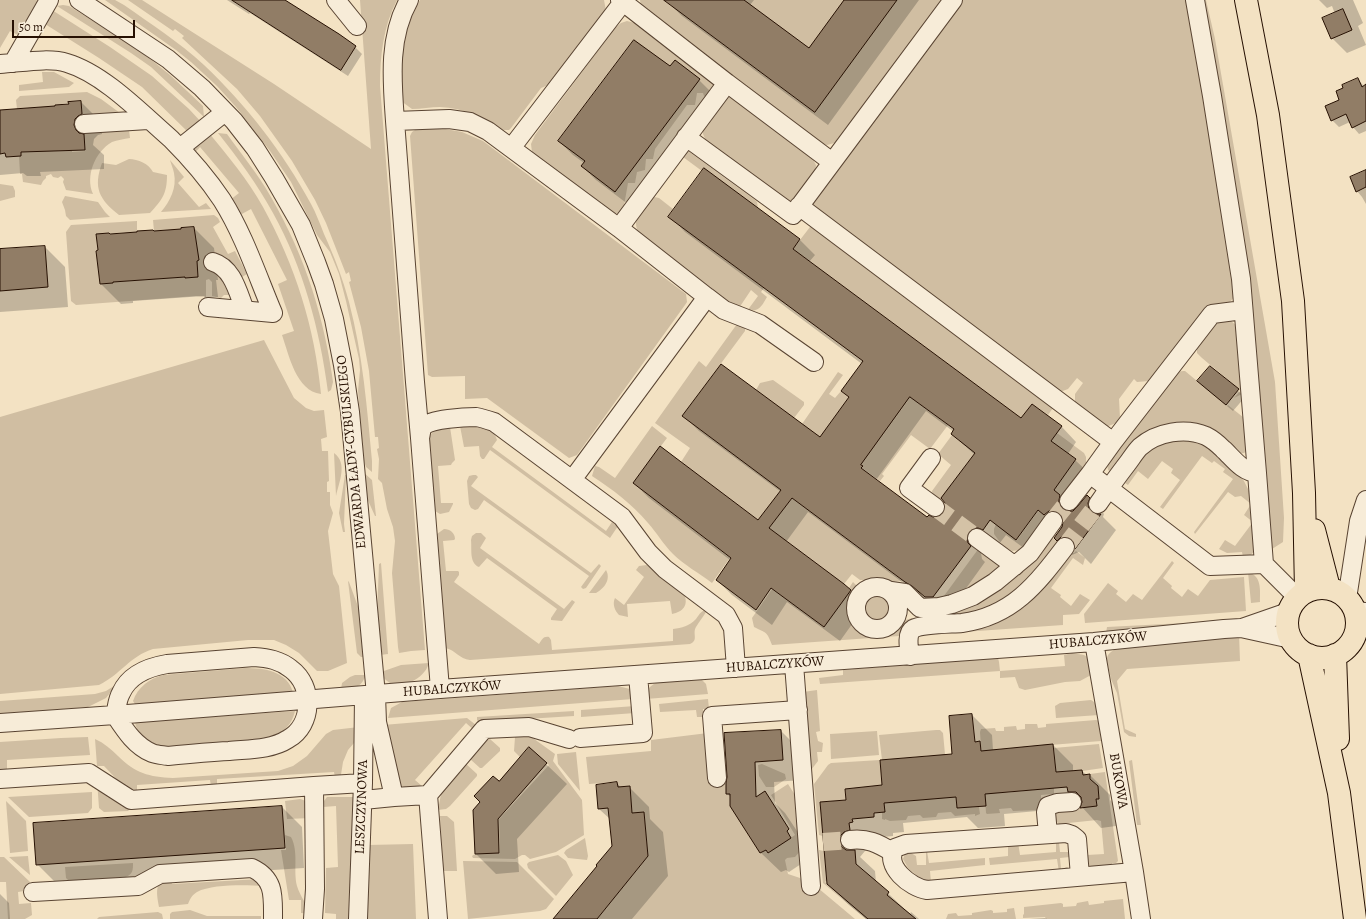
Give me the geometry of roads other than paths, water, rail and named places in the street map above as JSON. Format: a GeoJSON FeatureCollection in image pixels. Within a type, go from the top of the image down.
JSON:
{"type":"FeatureCollection","features":[{"type":"Feature","properties":{"kind":"main road"},"geometry":{"type":"LineString","coordinates":[[1246,0],[1268,115],[1293,301],[1304,493],[1297,600],[1287,621],[1287,630],[1295,646],[1302,651],[1318,658],[1327,657],[1335,655],[1343,650],[1354,637],[1353,611],[1304,493]]}},
{"type":"Feature","properties":{"kind":"main road"},"geometry":{"type":"LineString","coordinates":[[1297,600],[1318,588],[1353,611]]}},
{"type":"Feature","properties":{"kind":"main road"},"geometry":{"type":"LineString","coordinates":[[1309,655],[1339,793],[1355,919]]}},
{"type":"Feature","properties":{"kind":"main road"},"geometry":{"type":"LineString","coordinates":[[1335,655],[1339,793]]}},
{"type":"Feature","properties":{"kind":"street"},"geometry":{"type":"LineString","coordinates":[[7,64],[49,0]]}},
{"type":"Feature","properties":{"kind":"street","name":"EDWARDA ŁADY-CYBULSKIEGO"},"geometry":{"type":"LineString","coordinates":[[79,0],[168,59],[202,88],[225,112],[255,148],[301,225],[316,262],[334,319],[350,412],[370,695]]}},
{"type":"Feature","properties":{"kind":"street"},"geometry":{"type":"LineString","coordinates":[[336,0],[357,26]]}},
{"type":"Feature","properties":{"kind":"street"},"geometry":{"type":"LineString","coordinates":[[409,0],[401,20],[395,42],[392,61],[392,85],[440,689]]}},
{"type":"Feature","properties":{"kind":"street"},"geometry":{"type":"LineString","coordinates":[[686,137],[792,215],[953,0]]}},
{"type":"Feature","properties":{"kind":"street"},"geometry":{"type":"LineString","coordinates":[[1195,0],[1241,279],[1264,564],[1297,600]]}},
{"type":"Feature","properties":{"kind":"street"},"geometry":{"type":"LineString","coordinates":[[512,147],[623,1],[726,83],[832,162]]}},
{"type":"Feature","properties":{"kind":"street"},"geometry":{"type":"LineString","coordinates":[[7,64],[48,60],[67,62],[106,83],[180,148],[204,176],[222,200],[238,230],[273,313],[208,307]]}},
{"type":"Feature","properties":{"kind":"street"},"geometry":{"type":"LineString","coordinates":[[619,228],[726,83]]}},
{"type":"Feature","properties":{"kind":"street"},"geometry":{"type":"LineString","coordinates":[[180,148],[225,112]]}},
{"type":"Feature","properties":{"kind":"street"},"geometry":{"type":"LineString","coordinates":[[395,121],[450,119],[470,122],[488,131],[512,147],[619,228],[724,310],[760,324],[814,362]]}},
{"type":"Feature","properties":{"kind":"street"},"geometry":{"type":"LineString","coordinates":[[84,124],[148,120]]}},
{"type":"Feature","properties":{"kind":"street"},"geometry":{"type":"LineString","coordinates":[[799,206],[1113,442]]}},
{"type":"Feature","properties":{"kind":"street"},"geometry":{"type":"LineString","coordinates":[[213,262],[221,265],[235,283],[245,310]]}},
{"type":"Feature","properties":{"kind":"street"},"geometry":{"type":"LineString","coordinates":[[572,480],[707,297]]}},
{"type":"Feature","properties":{"kind":"street"},"geometry":{"type":"LineString","coordinates":[[1068,501],[1212,314],[1243,310]]}},
{"type":"Feature","properties":{"kind":"street"},"geometry":{"type":"LineString","coordinates":[[420,438],[423,427],[428,423],[436,421],[475,417],[494,422],[622,518],[648,552],[665,569],[726,615],[734,628],[736,668]]}},
{"type":"Feature","properties":{"kind":"street"},"geometry":{"type":"LineString","coordinates":[[1098,504],[1139,448],[1148,441],[1170,433],[1195,433],[1207,436],[1250,472],[1257,473]]}},
{"type":"Feature","properties":{"kind":"street"},"geometry":{"type":"LineString","coordinates":[[931,458],[909,488],[935,507]]}},
{"type":"Feature","properties":{"kind":"street"},"geometry":{"type":"LineString","coordinates":[[1090,474],[1210,566],[1264,564]]}},
{"type":"Feature","properties":{"kind":"street"},"geometry":{"type":"LineString","coordinates":[[1353,611],[1359,521],[1366,500]]}},
{"type":"Feature","properties":{"kind":"street"},"geometry":{"type":"LineString","coordinates":[[920,608],[905,593],[894,606],[920,608],[939,608],[973,596],[995,582],[1030,553],[1053,521]]}},
{"type":"Feature","properties":{"kind":"street"},"geometry":{"type":"LineString","coordinates":[[978,538],[1015,566]]}},
{"type":"Feature","properties":{"kind":"street"},"geometry":{"type":"LineString","coordinates":[[910,656],[909,636],[912,629],[973,621],[1002,610],[1025,593],[1047,571],[1065,547]]}},
{"type":"Feature","properties":{"kind":"street","name":"HUBALCZYKÓW"},"geometry":{"type":"LineString","coordinates":[[1241,628],[1297,600]]}},
{"type":"Feature","properties":{"kind":"street","name":"HUBALCZYKÓW"},"geometry":{"type":"LineString","coordinates":[[0,723],[440,689],[1094,642],[1241,628],[1291,639]]}},
{"type":"Feature","properties":{"kind":"street","name":"BUKOWA"},"geometry":{"type":"LineString","coordinates":[[1094,642],[1141,919]]}},
{"type":"Feature","properties":{"kind":"street"},"geometry":{"type":"LineString","coordinates":[[254,657],[268,658],[282,662],[293,670],[303,684],[308,700],[307,717],[300,730],[283,742],[254,749],[168,756],[153,754],[138,744],[125,732],[115,715],[120,695],[126,685],[138,674],[156,666],[254,657]]}},
{"type":"Feature","properties":{"kind":"street"},"geometry":{"type":"LineString","coordinates":[[794,664],[811,886]]}},
{"type":"Feature","properties":{"kind":"street"},"geometry":{"type":"LineString","coordinates":[[438,919],[428,795],[484,729],[529,727],[575,739],[643,733],[638,675]]}},
{"type":"Feature","properties":{"kind":"street"},"geometry":{"type":"LineString","coordinates":[[370,695],[394,797]]}},
{"type":"Feature","properties":{"kind":"street","name":"LESZCZYNOWA"},"geometry":{"type":"LineString","coordinates":[[358,919],[363,792],[370,695]]}},
{"type":"Feature","properties":{"kind":"street"},"geometry":{"type":"LineString","coordinates":[[717,778],[712,716],[798,710]]}},
{"type":"Feature","properties":{"kind":"street"},"geometry":{"type":"LineString","coordinates":[[0,779],[89,773],[131,800],[314,786],[394,797],[428,795]]}},
{"type":"Feature","properties":{"kind":"street"},"geometry":{"type":"LineString","coordinates":[[313,919],[315,889],[314,786]]}},
{"type":"Feature","properties":{"kind":"street"},"geometry":{"type":"LineString","coordinates":[[1048,834],[1046,812],[1048,806],[1057,803],[1072,802]]}},
{"type":"Feature","properties":{"kind":"street"},"geometry":{"type":"LineString","coordinates":[[1080,876],[1077,839],[1066,833],[906,844],[895,848],[892,852],[892,862],[894,868],[914,886],[922,889],[1134,872]]}},
{"type":"Feature","properties":{"kind":"street"},"geometry":{"type":"LineString","coordinates":[[850,840],[870,840],[879,843],[892,852]]}},
{"type":"Feature","properties":{"kind":"street"},"geometry":{"type":"LineString","coordinates":[[33,892],[138,886],[160,874],[252,868],[262,873],[271,885],[273,898],[272,919]]}},
{"type":"Feature","properties":{"kind":"tunnel"},"geometry":{"type":"LineString","coordinates":[[1053,521],[1069,501]]}},
{"type":"Feature","properties":{"kind":"tunnel"},"geometry":{"type":"LineString","coordinates":[[1065,547],[1098,504]]}},
{"type":"Feature","properties":{"kind":"tunnel"},"geometry":{"type":"LineString","coordinates":[[935,507],[977,538]]}},
{"type":"Feature","properties":{"kind":"tunnel"},"geometry":{"type":"LineString","coordinates":[[823,842],[850,840]]}}]}
